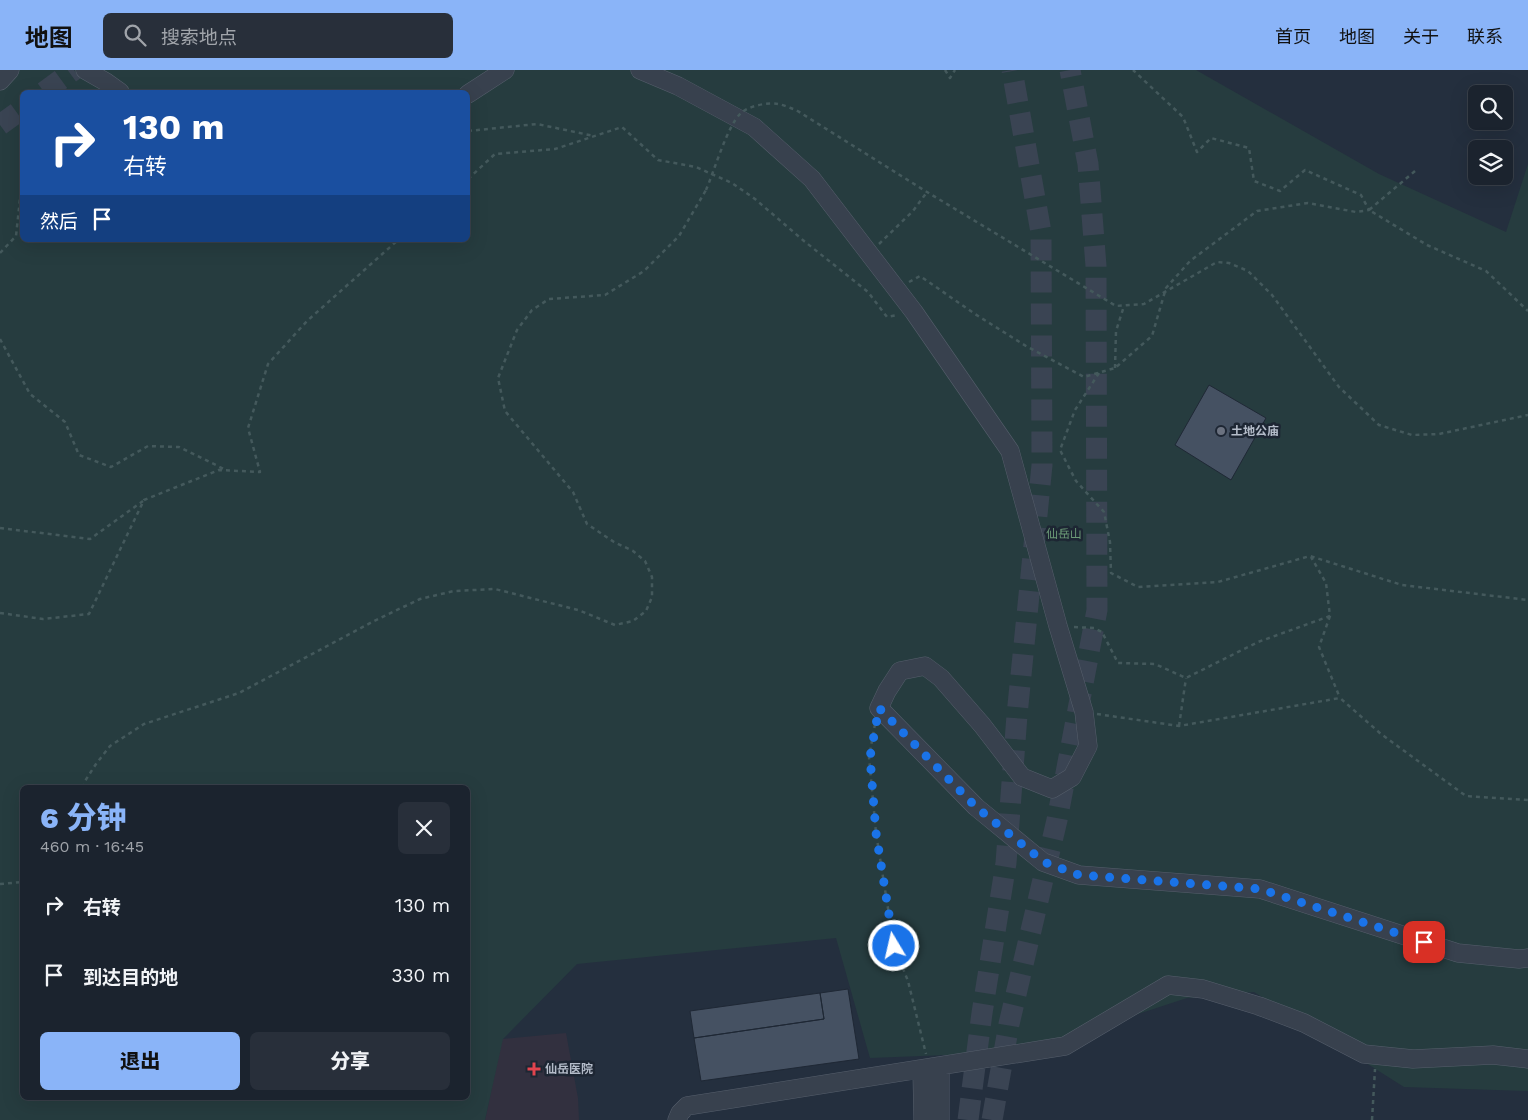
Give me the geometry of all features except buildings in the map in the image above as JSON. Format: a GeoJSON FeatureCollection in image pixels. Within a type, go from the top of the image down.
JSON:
{"type":"FeatureCollection","features":[{"type":"Feature","properties":{"kind":"street"},"geometry":{"type":"LineString","coordinates":[[0,81],[10,70]]}},
{"type":"Feature","properties":{"kind":"street"},"geometry":{"type":"LineString","coordinates":[[85,70],[117,90]]}},
{"type":"Feature","properties":{"kind":"street"},"geometry":{"type":"LineString","coordinates":[[470,93],[504,70]]}},
{"type":"Feature","properties":{"kind":"street"},"geometry":{"type":"LineString","coordinates":[[640,70],[678,86],[754,127],[812,179],[914,312],[1010,451],[1058,626],[1084,712],[1088,746],[1072,778],[1052,789],[1022,777],[982,725],[941,678],[925,666],[900,671],[879,708],[976,807],[1044,862],[1079,875],[1260,889],[1458,953],[1519,959],[1528,958]]}},
{"type":"Feature","properties":{"kind":"street"},"geometry":{"type":"LineString","coordinates":[[677,1120],[680,1113],[687,1106],[1065,1046],[1168,985],[1203,989],[1259,1006],[1304,1023],[1364,1054],[1413,1059],[1493,1055],[1528,1059]]}},
{"type":"Feature","properties":{"kind":"street"},"geometry":{"type":"LineString","coordinates":[[922,1120],[930,1068]]}},
{"type":"Feature","properties":{"kind":"street"},"geometry":{"type":"LineString","coordinates":[[930,1068],[940,1120]]}},
{"type":"Feature","properties":{"kind":"path"},"geometry":{"type":"LineString","coordinates":[[945,70],[950,78],[955,70]]}},
{"type":"Feature","properties":{"kind":"path"},"geometry":{"type":"LineString","coordinates":[[1133,70],[1182,117],[1197,152],[1211,138],[1249,148],[1254,181],[1280,191],[1305,170],[1361,195],[1369,210],[1427,245],[1486,271],[1528,311]]}},
{"type":"Feature","properties":{"kind":"path"},"geometry":{"type":"LineString","coordinates":[[85,785],[89,775],[110,746],[144,724],[239,693],[374,621],[420,599],[454,591],[495,589],[578,610],[615,625],[633,621],[646,611],[652,597],[652,577],[645,561],[633,551],[614,542],[588,524],[573,492],[505,411],[498,378],[517,330],[532,310],[549,299],[605,295],[644,271],[679,236],[706,190],[731,128],[741,113],[752,107],[779,104],[796,110],[927,192],[1116,306],[1144,304],[1217,262],[1229,263],[1248,271],[1272,296],[1339,387],[1379,425],[1412,435],[1439,434],[1528,415]]}},
{"type":"Feature","properties":{"kind":"path"},"geometry":{"type":"LineString","coordinates":[[470,131],[537,124],[595,136]]}},
{"type":"Feature","properties":{"kind":"path"},"geometry":{"type":"LineString","coordinates":[[470,176],[495,154],[555,149],[622,127],[658,160],[696,168],[732,183],[755,199],[868,292],[887,316],[914,312]]}},
{"type":"Feature","properties":{"kind":"path"},"geometry":{"type":"LineString","coordinates":[[897,290],[920,276],[1026,346],[1084,377],[1115,368],[1152,336],[1166,288],[1190,261],[1257,211],[1308,203],[1356,212],[1369,210],[1416,172]]}},
{"type":"Feature","properties":{"kind":"path"},"geometry":{"type":"LineString","coordinates":[[887,236],[913,211],[927,192]]}},
{"type":"Feature","properties":{"kind":"path"},"geometry":{"type":"LineString","coordinates":[[0,254],[16,236],[20,199]]}},
{"type":"Feature","properties":{"kind":"path"},"geometry":{"type":"LineString","coordinates":[[0,528],[90,539],[144,500],[219,470],[260,472],[248,428],[268,364],[307,321],[396,242]]}},
{"type":"Feature","properties":{"kind":"path"},"geometry":{"type":"LineString","coordinates":[[1115,368],[1116,331],[1124,306]]}},
{"type":"Feature","properties":{"kind":"path"},"geometry":{"type":"LineString","coordinates":[[0,339],[30,394],[65,422],[79,455],[111,467],[148,446],[178,447],[228,471]]}},
{"type":"Feature","properties":{"kind":"path"},"geometry":{"type":"LineString","coordinates":[[1100,372],[1075,410],[1060,450],[1076,481],[1104,512],[1110,542],[1111,573],[1138,587],[1218,582],[1310,556],[1402,585],[1528,600]]}},
{"type":"Feature","properties":{"kind":"path"},"geometry":{"type":"LineString","coordinates":[[0,613],[42,619],[89,614],[144,500]]}},
{"type":"Feature","properties":{"kind":"path"},"geometry":{"type":"LineString","coordinates":[[1310,556],[1326,583],[1330,616],[1319,647],[1340,698],[1381,734],[1466,796],[1528,800]]}},
{"type":"Feature","properties":{"kind":"path"},"geometry":{"type":"LineString","coordinates":[[1186,678],[1258,642],[1330,616]]}},
{"type":"Feature","properties":{"kind":"path"},"geometry":{"type":"LineString","coordinates":[[1058,626],[1094,628],[1102,632],[1118,663],[1155,664],[1186,678]]}},
{"type":"Feature","properties":{"kind":"path"},"geometry":{"type":"LineString","coordinates":[[1179,726],[1186,678]]}},
{"type":"Feature","properties":{"kind":"path"},"geometry":{"type":"LineString","coordinates":[[1084,712],[1179,726],[1340,698]]}},
{"type":"Feature","properties":{"kind":"path"},"geometry":{"type":"LineString","coordinates":[[879,708],[870,757],[876,833],[894,946],[908,981],[930,1068]]}},
{"type":"Feature","properties":{"kind":"path"},"geometry":{"type":"LineString","coordinates":[[0,884],[20,882]]}},
{"type":"Feature","properties":{"kind":"path"},"geometry":{"type":"LineString","coordinates":[[1372,1120],[1376,1055]]}},
{"type":"Feature","properties":{"kind":"shaded area","name":"仙岳医院"},"geometry":{"type":"Polygon","coordinates":[[[566,1033],[578,1098],[579,1120],[485,1120],[502,1039],[566,1033]]]}},
{"type":"Feature","properties":{"kind":"green space","name":"仙岳山"},"geometry":{"type":"Polygon","coordinates":[[[0,70],[1196,70],[1379,174],[1506,232],[1528,164],[1528,1091],[1404,1087],[1254,992],[1187,998],[1022,1052],[870,1058],[836,938],[577,964],[503,1039],[485,1120],[0,1120],[0,70]]]}},
{"type":"Feature","properties":{"kind":"tunnel"},"geometry":{"type":"LineString","coordinates":[[47,90],[74,70]]}},
{"type":"Feature","properties":{"kind":"tunnel"},"geometry":{"type":"LineString","coordinates":[[968,1120],[982,1013],[1006,863],[1017,715],[1042,465],[1041,232],[1012,70]]}},
{"type":"Feature","properties":{"kind":"tunnel"},"geometry":{"type":"LineString","coordinates":[[992,1120],[1009,1024],[1057,820],[1097,610],[1096,266],[1088,164],[1070,70]]}},
{"type":"Feature","properties":{"kind":"tunnel"},"geometry":{"type":"LineString","coordinates":[[0,125],[20,110]]}},
{"type":"Feature","properties":{"kind":"place","name":"土地公庙"},"geometry":{"type":"Point","coordinates":[1221,431]}},
{"type":"Feature","properties":{"kind":"place","name":"仙岳医院"},"geometry":{"type":"Point","coordinates":[534,1069]}},
{"type":"Feature","properties":{"kind":"route"},"geometry":{"type":"LineString","coordinates":[[894,946],[876,833],[870,757],[879,708],[976,807],[1044,862],[1079,875],[1260,889],[1424,942]]}}]}
